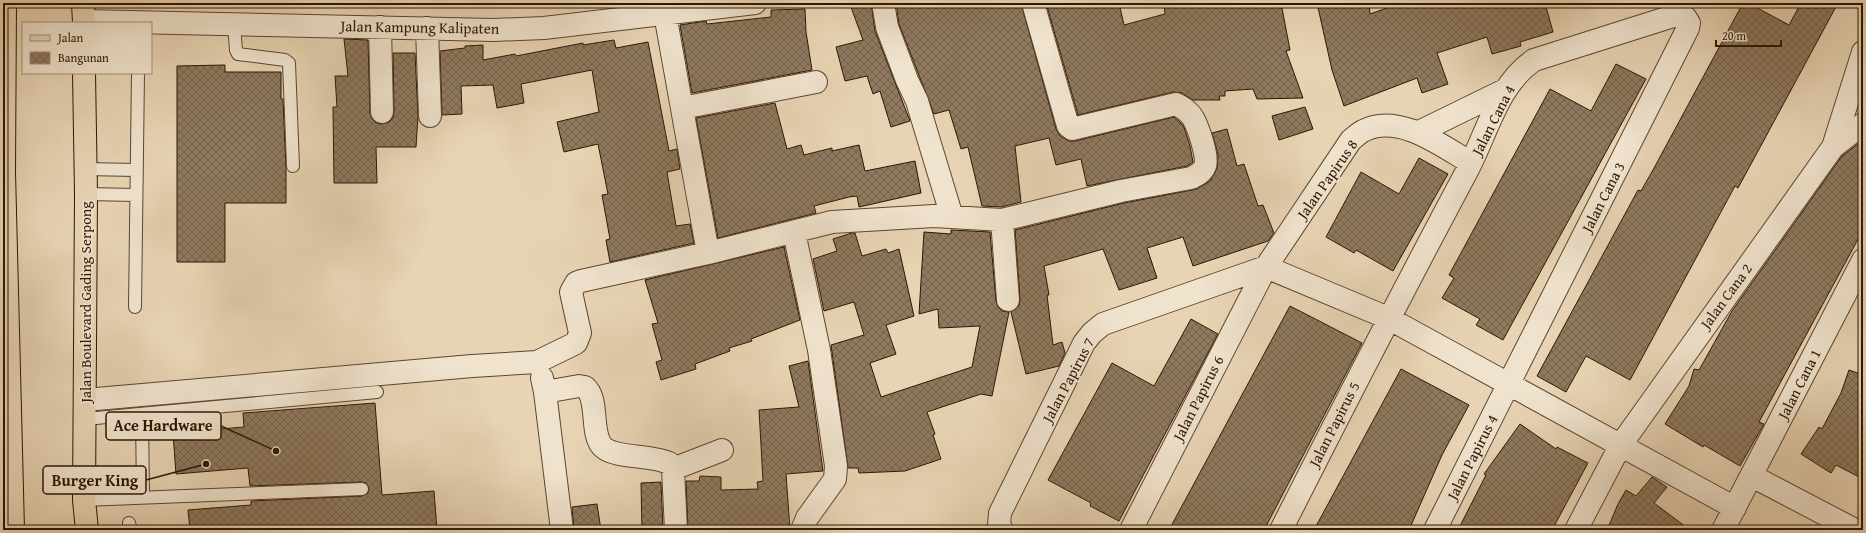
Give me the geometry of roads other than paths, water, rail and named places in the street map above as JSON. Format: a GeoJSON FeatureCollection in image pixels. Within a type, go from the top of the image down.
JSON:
{"type":"FeatureCollection","features":[{"type":"Feature","properties":{"kind":"main road"},"geometry":{"type":"LineString","coordinates":[[5,3],[4,172],[7,438],[13,530]]}},
{"type":"Feature","properties":{"kind":"main road","name":"Jalan Boulevard Gading Serpong"},"geometry":{"type":"LineString","coordinates":[[84,74],[86,194],[84,500],[87,530]]}},
{"type":"Feature","properties":{"kind":"street","name":"Jalan Kampung Kalipaten"},"geometry":{"type":"LineString","coordinates":[[84,16],[234,24],[494,30],[544,28],[755,3]]}},
{"type":"Feature","properties":{"kind":"street"},"geometry":{"type":"LineString","coordinates":[[883,3],[887,27],[907,80],[917,101],[952,217]]}},
{"type":"Feature","properties":{"kind":"street"},"geometry":{"type":"LineString","coordinates":[[85,410],[472,366],[537,362],[571,346],[578,339],[580,333],[571,292],[576,283],[581,280],[708,253],[832,222],[934,216],[1002,220],[1121,191],[1191,178],[1201,173],[1206,165],[1206,155],[1194,118],[1187,110],[1176,104],[1072,129],[1068,126],[1033,3]]}},
{"type":"Feature","properties":{"kind":"street"},"geometry":{"type":"LineString","coordinates":[[664,14],[708,253]]}},
{"type":"Feature","properties":{"kind":"street","name":"Jalan Cana 4"},"geometry":{"type":"LineString","coordinates":[[1388,318],[1471,163],[1505,90],[1524,67],[1534,60],[1678,15]]}},
{"type":"Feature","properties":{"kind":"street","name":"Jalan Cana 3"},"geometry":{"type":"LineString","coordinates":[[1509,383],[1688,28],[1688,20],[1678,15]]}},
{"type":"Feature","properties":{"kind":"street"},"geometry":{"type":"LineString","coordinates":[[380,27],[382,112]]}},
{"type":"Feature","properties":{"kind":"street"},"geometry":{"type":"LineString","coordinates":[[426,28],[430,116]]}},
{"type":"Feature","properties":{"kind":"street","name":"Jalan Cana 2"},"geometry":{"type":"LineString","coordinates":[[1833,147],[1863,52]]}},
{"type":"Feature","properties":{"kind":"street"},"geometry":{"type":"LineString","coordinates":[[682,108],[816,82]]}},
{"type":"Feature","properties":{"kind":"street"},"geometry":{"type":"LineString","coordinates":[[1419,132],[1505,90]]}},
{"type":"Feature","properties":{"kind":"street","name":"Jalan Cana 2"},"geometry":{"type":"LineString","coordinates":[[1576,530],[1620,446],[1833,147],[1863,124]]}},
{"type":"Feature","properties":{"kind":"street","name":"Jalan Papirus 8"},"geometry":{"type":"LineString","coordinates":[[1266,267],[1351,140],[1364,130],[1381,126],[1396,125],[1419,132],[1471,163]]}},
{"type":"Feature","properties":{"kind":"street"},"geometry":{"type":"LineString","coordinates":[[1002,220],[1008,300]]}},
{"type":"Feature","properties":{"kind":"street"},"geometry":{"type":"LineString","coordinates":[[794,232],[819,350],[836,466],[835,479],[807,518],[802,530]]}},
{"type":"Feature","properties":{"kind":"street","name":"Jalan Cana 1"},"geometry":{"type":"LineString","coordinates":[[1723,530],[1863,260]]}},
{"type":"Feature","properties":{"kind":"street"},"geometry":{"type":"LineString","coordinates":[[1266,267],[1388,318],[1735,508]]}},
{"type":"Feature","properties":{"kind":"street","name":"Jalan Papirus 7"},"geometry":{"type":"LineString","coordinates":[[1002,530],[1000,525],[1000,513],[1084,343],[1092,333],[1103,324],[1266,267]]}},
{"type":"Feature","properties":{"kind":"street","name":"Jalan Papirus 6"},"geometry":{"type":"LineString","coordinates":[[1131,530],[1266,267]]}},
{"type":"Feature","properties":{"kind":"street","name":"Jalan Papirus 5"},"geometry":{"type":"LineString","coordinates":[[1281,530],[1388,318]]}},
{"type":"Feature","properties":{"kind":"street"},"geometry":{"type":"LineString","coordinates":[[537,362],[546,392],[562,530]]}},
{"type":"Feature","properties":{"kind":"street","name":"Jalan Papirus 4"},"geometry":{"type":"LineString","coordinates":[[1435,530],[1509,383]]}},
{"type":"Feature","properties":{"kind":"street"},"geometry":{"type":"LineString","coordinates":[[546,392],[580,386],[585,387],[588,389],[591,398],[598,438],[604,448],[613,452],[662,460],[669,463],[673,469],[676,530]]}},
{"type":"Feature","properties":{"kind":"street"},"geometry":{"type":"LineString","coordinates":[[673,469],[722,450]]}},
{"type":"Feature","properties":{"kind":"street"},"geometry":{"type":"LineString","coordinates":[[1752,476],[1855,530]]}},
{"type":"Feature","properties":{"kind":"lane"},"geometry":{"type":"LineString","coordinates":[[234,24],[236,50],[238,54],[285,60],[289,63],[293,166]]}},
{"type":"Feature","properties":{"kind":"lane"},"geometry":{"type":"LineString","coordinates":[[135,307],[138,74]]}},
{"type":"Feature","properties":{"kind":"lane"},"geometry":{"type":"LineString","coordinates":[[85,169],[136,170]]}},
{"type":"Feature","properties":{"kind":"lane"},"geometry":{"type":"LineString","coordinates":[[86,194],[136,195]]}},
{"type":"Feature","properties":{"kind":"lane"},"geometry":{"type":"LineString","coordinates":[[85,410],[142,415],[377,392]]}},
{"type":"Feature","properties":{"kind":"lane"},"geometry":{"type":"LineString","coordinates":[[142,415],[143,497]]}},
{"type":"Feature","properties":{"kind":"lane"},"geometry":{"type":"LineString","coordinates":[[84,500],[362,489]]}},
{"type":"Feature","properties":{"kind":"place","name":"Ace Hardware"},"geometry":{"type":"Point","coordinates":[276,451]}},
{"type":"Feature","properties":{"kind":"place","name":"Burger King"},"geometry":{"type":"Point","coordinates":[206,464]}}]}
